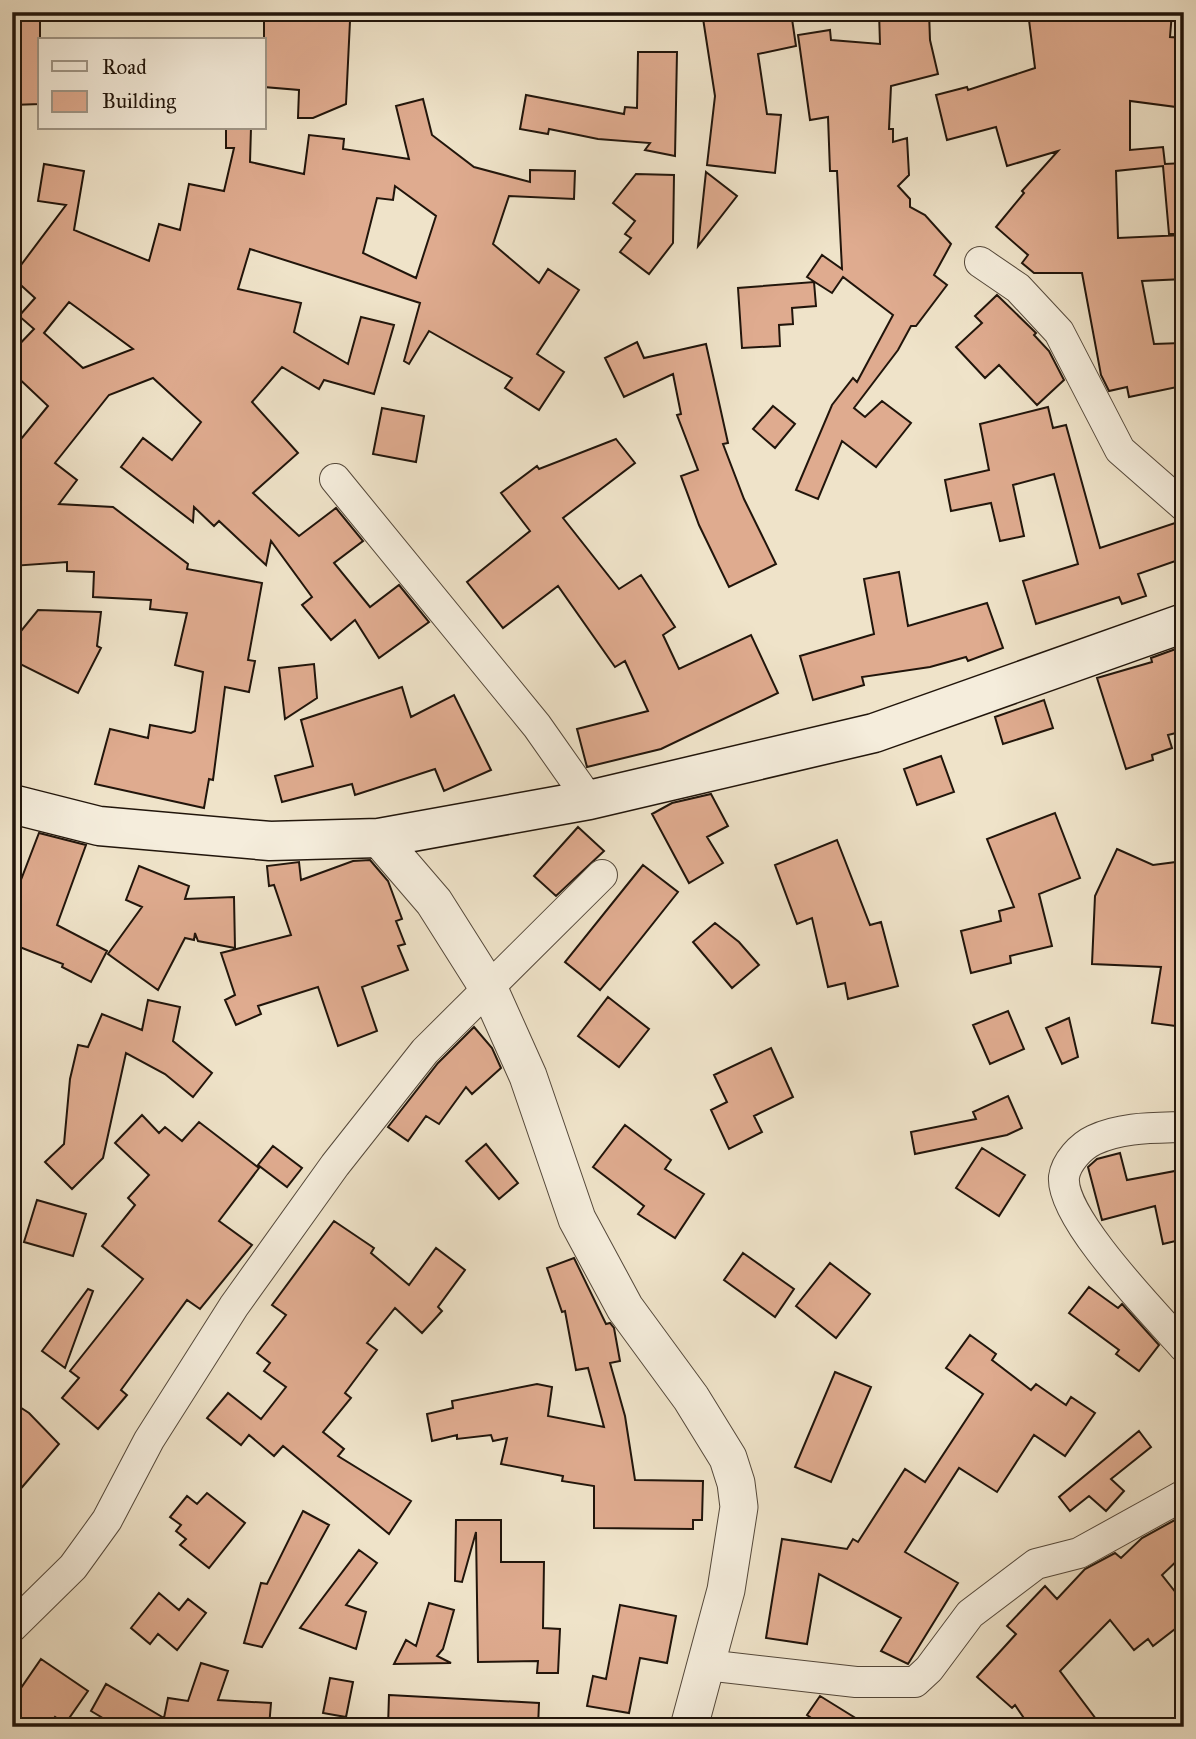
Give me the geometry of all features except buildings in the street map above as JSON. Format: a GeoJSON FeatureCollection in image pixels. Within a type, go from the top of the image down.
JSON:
{"type":"FeatureCollection","features":[{"type":"Feature","properties":{"kind":"main road"},"geometry":{"type":"LineString","coordinates":[[12,804],[99,827],[270,841],[379,838],[589,800],[874,733],[1184,622]]}},
{"type":"Feature","properties":{"kind":"street"},"geometry":{"type":"LineString","coordinates":[[980,262],[1018,288],[1059,332],[1120,450],[1184,506]]}},
{"type":"Feature","properties":{"kind":"street"},"geometry":{"type":"LineString","coordinates":[[335,480],[537,726],[589,800]]}},
{"type":"Feature","properties":{"kind":"street"},"geometry":{"type":"LineString","coordinates":[[379,838],[434,902],[489,989],[528,1076],[577,1219],[625,1308],[691,1398],[728,1458],[736,1483],[738,1507],[726,1590],[689,1727]]}},
{"type":"Feature","properties":{"kind":"street"},"geometry":{"type":"LineString","coordinates":[[12,1627],[73,1567],[107,1520],[149,1440],[234,1306],[335,1165],[425,1051],[602,875]]}},
{"type":"Feature","properties":{"kind":"street"},"geometry":{"type":"LineString","coordinates":[[1184,1127],[1127,1129],[1091,1141],[1071,1159],[1064,1178],[1073,1207],[1093,1242],[1184,1347]]}},
{"type":"Feature","properties":{"kind":"street"},"geometry":{"type":"LineString","coordinates":[[706,1665],[856,1682],[915,1682],[929,1670],[970,1614],[1036,1564],[1079,1553],[1184,1495]]}}]}
